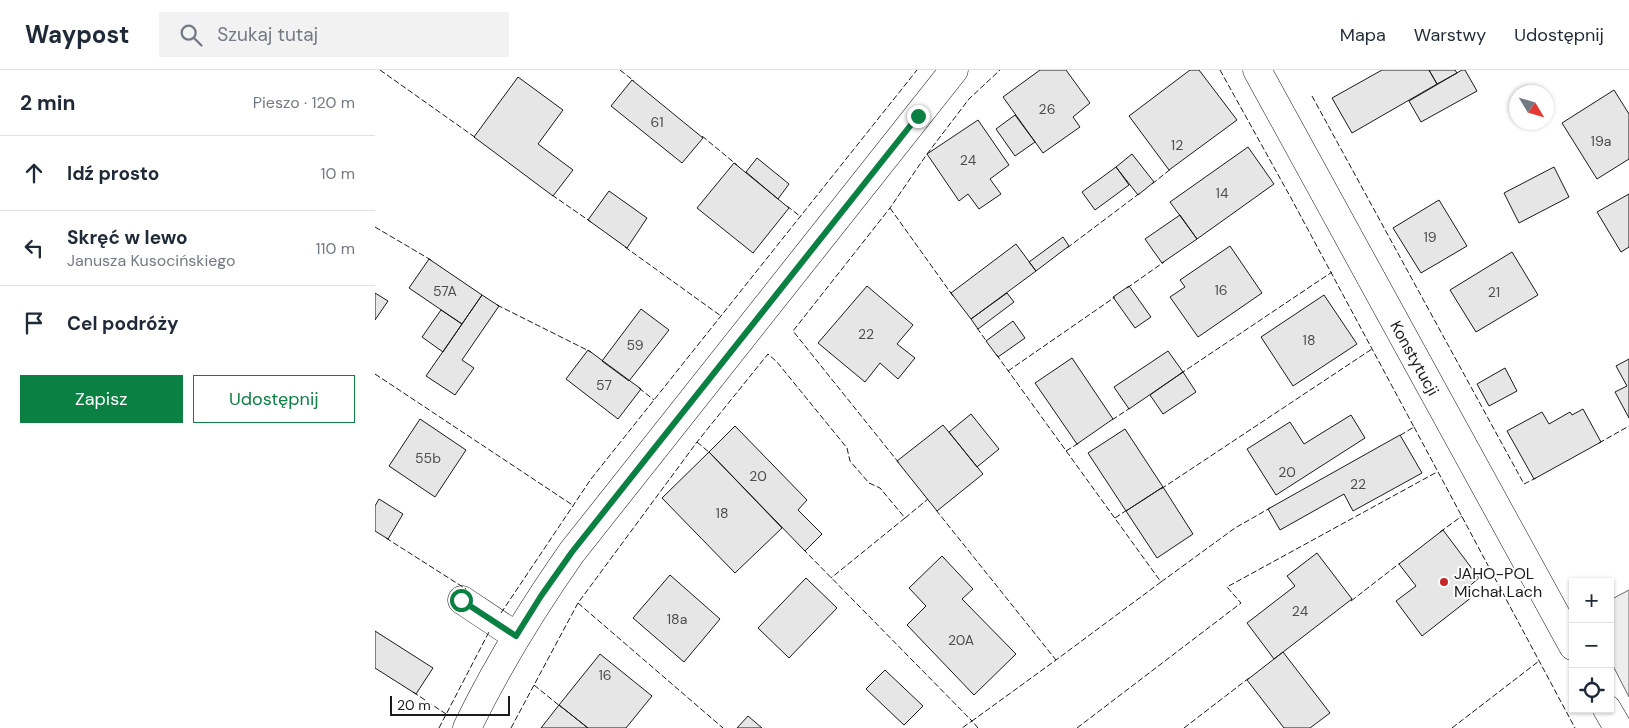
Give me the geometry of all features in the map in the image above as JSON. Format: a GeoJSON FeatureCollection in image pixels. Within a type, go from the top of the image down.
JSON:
{"type":"FeatureCollection","features":[{"type":"Feature","properties":{"kind":"street"},"geometry":{"type":"LineString","coordinates":[[467,728],[479,702],[516,636],[572,552],[954,70]]}},
{"type":"Feature","properties":{"kind":"street","name":"Konstytucji"},"geometry":{"type":"LineString","coordinates":[[1257,70],[1569,639]]}},
{"type":"Feature","properties":{"kind":"street"},"geometry":{"type":"LineString","coordinates":[[461,600],[516,636]]}},
{"type":"Feature","properties":{"kind":"street"},"geometry":{"type":"LineString","coordinates":[[1609,713],[1617,728]]}},
{"type":"Feature","properties":{"kind":"shaded area"},"geometry":{"type":"Polygon","coordinates":[[[1629,590],[1629,697],[1614,668],[1614,598],[1629,590]]]}},
{"type":"Feature","properties":{"kind":"building"},"geometry":{"type":"Polygon","coordinates":[[[1040,70],[1066,70],[1090,103],[1073,117],[1080,127],[1043,153],[1003,97],[1040,70]]]}},
{"type":"Feature","properties":{"kind":"building"},"geometry":{"type":"Polygon","coordinates":[[[1190,70],[1199,70],[1237,120],[1169,170],[1129,116],[1190,70]]]}},
{"type":"Feature","properties":{"kind":"building"},"geometry":{"type":"Polygon","coordinates":[[[1382,70],[1429,70],[1437,84],[1352,133],[1332,98],[1382,70]]]}},
{"type":"Feature","properties":{"kind":"building"},"geometry":{"type":"Polygon","coordinates":[[[1429,70],[1455,70],[1457,73],[1437,84],[1429,70]]]}},
{"type":"Feature","properties":{"kind":"building"},"geometry":{"type":"Polygon","coordinates":[[[1465,70],[1477,91],[1421,122],[1409,101],[1465,70]]]}},
{"type":"Feature","properties":{"kind":"building"},"geometry":{"type":"Polygon","coordinates":[[[518,77],[563,110],[538,144],[573,170],[553,196],[474,137],[518,77]]]}},
{"type":"Feature","properties":{"kind":"building"},"geometry":{"type":"Polygon","coordinates":[[[632,80],[703,138],[682,163],[611,106],[632,80]]]}},
{"type":"Feature","properties":{"kind":"building"},"geometry":{"type":"Polygon","coordinates":[[[1614,90],[1629,114],[1629,159],[1597,179],[1562,123],[1614,90]]]}},
{"type":"Feature","properties":{"kind":"building"},"geometry":{"type":"Polygon","coordinates":[[[1015,115],[1035,142],[1015,156],[996,129],[1015,115]]]}},
{"type":"Feature","properties":{"kind":"building"},"geometry":{"type":"Polygon","coordinates":[[[978,120],[1009,165],[990,179],[1001,194],[979,209],[968,194],[959,201],[927,154],[978,120]]]}},
{"type":"Feature","properties":{"kind":"building"},"geometry":{"type":"Polygon","coordinates":[[[1248,147],[1274,184],[1197,239],[1170,202],[1248,147]]]}},
{"type":"Feature","properties":{"kind":"building"},"geometry":{"type":"Polygon","coordinates":[[[1132,154],[1154,182],[1138,195],[1116,167],[1132,154]]]}},
{"type":"Feature","properties":{"kind":"building"},"geometry":{"type":"Polygon","coordinates":[[[757,158],[789,184],[778,199],[746,172],[757,158]]]}},
{"type":"Feature","properties":{"kind":"building"},"geometry":{"type":"Polygon","coordinates":[[[734,163],[789,208],[753,253],[697,208],[734,163]]]}},
{"type":"Feature","properties":{"kind":"building"},"geometry":{"type":"Polygon","coordinates":[[[1116,167],[1129,185],[1095,210],[1082,192],[1116,167]]]}},
{"type":"Feature","properties":{"kind":"building"},"geometry":{"type":"Polygon","coordinates":[[[1554,167],[1569,197],[1519,223],[1504,193],[1554,167]]]}},
{"type":"Feature","properties":{"kind":"building"},"geometry":{"type":"Polygon","coordinates":[[[609,191],[647,218],[627,248],[588,220],[609,191]]]}},
{"type":"Feature","properties":{"kind":"building"},"geometry":{"type":"Polygon","coordinates":[[[1629,194],[1629,247],[1621,252],[1597,212],[1629,194]]]}},
{"type":"Feature","properties":{"kind":"building"},"geometry":{"type":"Polygon","coordinates":[[[1439,200],[1467,246],[1421,273],[1393,228],[1439,200]]]}},
{"type":"Feature","properties":{"kind":"building"},"geometry":{"type":"Polygon","coordinates":[[[1180,215],[1197,239],[1162,263],[1145,239],[1180,215]]]}},
{"type":"Feature","properties":{"kind":"building"},"geometry":{"type":"Polygon","coordinates":[[[1063,237],[1069,246],[1036,271],[1029,262],[1063,237]]]}},
{"type":"Feature","properties":{"kind":"building"},"geometry":{"type":"Polygon","coordinates":[[[1016,244],[1036,271],[971,319],[951,293],[1016,244]]]}},
{"type":"Feature","properties":{"kind":"building"},"geometry":{"type":"Polygon","coordinates":[[[1230,246],[1262,293],[1198,337],[1170,297],[1185,287],[1180,280],[1230,246]]]}},
{"type":"Feature","properties":{"kind":"building"},"geometry":{"type":"Polygon","coordinates":[[[1512,252],[1538,295],[1476,332],[1450,290],[1512,252]]]}},
{"type":"Feature","properties":{"kind":"building"},"geometry":{"type":"Polygon","coordinates":[[[429,259],[482,295],[462,324],[409,288],[429,259]]]}},
{"type":"Feature","properties":{"kind":"building"},"geometry":{"type":"Polygon","coordinates":[[[867,286],[913,325],[897,344],[915,358],[898,379],[880,363],[865,382],[818,343],[867,286]]]}},
{"type":"Feature","properties":{"kind":"building"},"geometry":{"type":"Polygon","coordinates":[[[1129,286],[1151,317],[1135,328],[1113,297],[1129,286]]]}},
{"type":"Feature","properties":{"kind":"building"},"geometry":{"type":"Polygon","coordinates":[[[375,293],[388,301],[375,320],[375,293]]]}},
{"type":"Feature","properties":{"kind":"building"},"geometry":{"type":"Polygon","coordinates":[[[1007,293],[1014,302],[978,329],[971,319],[1007,293]]]}},
{"type":"Feature","properties":{"kind":"building"},"geometry":{"type":"Polygon","coordinates":[[[482,295],[499,306],[462,360],[474,368],[455,395],[426,376],[482,295]]]}},
{"type":"Feature","properties":{"kind":"building"},"geometry":{"type":"Polygon","coordinates":[[[1324,295],[1357,344],[1293,386],[1261,337],[1324,295]]]}},
{"type":"Feature","properties":{"kind":"building"},"geometry":{"type":"Polygon","coordinates":[[[641,309],[669,330],[629,381],[602,361],[641,309]]]}},
{"type":"Feature","properties":{"kind":"building"},"geometry":{"type":"Polygon","coordinates":[[[441,310],[462,324],[443,352],[422,337],[441,310]]]}},
{"type":"Feature","properties":{"kind":"building"},"geometry":{"type":"Polygon","coordinates":[[[1013,321],[1025,338],[998,357],[986,341],[1013,321]]]}},
{"type":"Feature","properties":{"kind":"building"},"geometry":{"type":"Polygon","coordinates":[[[588,350],[641,389],[618,419],[566,379],[588,350]]]}},
{"type":"Feature","properties":{"kind":"building"},"geometry":{"type":"Polygon","coordinates":[[[1168,351],[1183,372],[1129,409],[1114,387],[1168,351]]]}},
{"type":"Feature","properties":{"kind":"building"},"geometry":{"type":"Polygon","coordinates":[[[1072,358],[1113,419],[1077,444],[1035,383],[1072,358]]]}},
{"type":"Feature","properties":{"kind":"building"},"geometry":{"type":"Polygon","coordinates":[[[1629,359],[1629,418],[1615,392],[1627,386],[1616,366],[1629,359]]]}},
{"type":"Feature","properties":{"kind":"building"},"geometry":{"type":"Polygon","coordinates":[[[1505,368],[1517,391],[1489,406],[1477,384],[1505,368]]]}},
{"type":"Feature","properties":{"kind":"building"},"geometry":{"type":"Polygon","coordinates":[[[1183,372],[1196,392],[1163,414],[1150,395],[1183,372]]]}},
{"type":"Feature","properties":{"kind":"building"},"geometry":{"type":"Polygon","coordinates":[[[1583,409],[1601,442],[1534,479],[1507,431],[1542,412],[1549,424],[1570,412],[1572,415],[1583,409]]]}},
{"type":"Feature","properties":{"kind":"building"},"geometry":{"type":"Polygon","coordinates":[[[971,414],[999,449],[977,467],[949,432],[971,414]]]}},
{"type":"Feature","properties":{"kind":"building"},"geometry":{"type":"Polygon","coordinates":[[[1351,415],[1365,438],[1276,495],[1247,449],[1290,422],[1304,444],[1351,415]]]}},
{"type":"Feature","properties":{"kind":"building"},"geometry":{"type":"Polygon","coordinates":[[[420,419],[466,450],[435,497],[389,466],[420,419]]]}},
{"type":"Feature","properties":{"kind":"building"},"geometry":{"type":"Polygon","coordinates":[[[943,425],[983,474],[937,511],[897,461],[943,425]]]}},
{"type":"Feature","properties":{"kind":"building"},"geometry":{"type":"Polygon","coordinates":[[[735,426],[807,500],[798,510],[822,534],[805,551],[709,452],[735,426]]]}},
{"type":"Feature","properties":{"kind":"building"},"geometry":{"type":"Polygon","coordinates":[[[1125,429],[1163,487],[1126,511],[1088,453],[1125,429]]]}},
{"type":"Feature","properties":{"kind":"building"},"geometry":{"type":"Polygon","coordinates":[[[1400,435],[1422,473],[1353,511],[1344,494],[1280,530],[1268,509],[1400,435]]]}},
{"type":"Feature","properties":{"kind":"building"},"geometry":{"type":"Polygon","coordinates":[[[709,452],[782,528],[735,573],[662,498],[709,452]]]}},
{"type":"Feature","properties":{"kind":"building"},"geometry":{"type":"Polygon","coordinates":[[[1163,487],[1193,534],[1157,558],[1126,511],[1163,487]]]}},
{"type":"Feature","properties":{"kind":"building"},"geometry":{"type":"Polygon","coordinates":[[[379,499],[403,514],[388,539],[375,531],[375,506],[379,499]]]}},
{"type":"Feature","properties":{"kind":"building","name":"JAHO-POL Michał Lach"},"geometry":{"type":"Polygon","coordinates":[[[1443,530],[1479,578],[1466,589],[1472,597],[1422,636],[1396,601],[1416,586],[1399,564],[1443,530]]]}},
{"type":"Feature","properties":{"kind":"building"},"geometry":{"type":"Polygon","coordinates":[[[1317,553],[1352,599],[1274,659],[1247,623],[1295,586],[1287,576],[1317,553]]]}},
{"type":"Feature","properties":{"kind":"building"},"geometry":{"type":"Polygon","coordinates":[[[942,556],[973,589],[962,599],[1016,654],[974,695],[907,625],[926,606],[909,588],[942,556]]]}},
{"type":"Feature","properties":{"kind":"building"},"geometry":{"type":"Polygon","coordinates":[[[670,575],[720,619],[684,662],[633,618],[670,575]]]}},
{"type":"Feature","properties":{"kind":"building"},"geometry":{"type":"Polygon","coordinates":[[[806,578],[837,608],[789,658],[758,628],[806,578]]]}},
{"type":"Feature","properties":{"kind":"building"},"geometry":{"type":"Polygon","coordinates":[[[375,631],[433,668],[416,694],[375,668],[375,631]]]}},
{"type":"Feature","properties":{"kind":"building"},"geometry":{"type":"Polygon","coordinates":[[[1283,652],[1330,713],[1310,728],[1284,728],[1247,680],[1283,652]]]}},
{"type":"Feature","properties":{"kind":"building"},"geometry":{"type":"Polygon","coordinates":[[[600,654],[652,696],[626,728],[588,728],[559,705],[600,654]]]}},
{"type":"Feature","properties":{"kind":"building"},"geometry":{"type":"Polygon","coordinates":[[[885,670],[923,706],[904,725],[866,689],[885,670]]]}},
{"type":"Feature","properties":{"kind":"building"},"geometry":{"type":"Polygon","coordinates":[[[559,705],[588,728],[541,728],[559,705]]]}},
{"type":"Feature","properties":{"kind":"building"},"geometry":{"type":"Polygon","coordinates":[[[748,716],[762,728],[737,728],[748,716]]]}},
{"type":"Feature","properties":{"kind":"fence"},"geometry":{"type":"LineString","coordinates":[[380,70],[476,138]]}},
{"type":"Feature","properties":{"kind":"fence"},"geometry":{"type":"LineString","coordinates":[[620,70],[634,81]]}},
{"type":"Feature","properties":{"kind":"fence"},"geometry":{"type":"LineString","coordinates":[[501,613],[591,479],[917,70]]}},
{"type":"Feature","properties":{"kind":"fence"},"geometry":{"type":"LineString","coordinates":[[899,463],[793,331],[890,208],[927,154],[969,99],[1000,70]]}},
{"type":"Feature","properties":{"kind":"fence"},"geometry":{"type":"LineString","coordinates":[[1220,70],[1414,427],[1399,436]]}},
{"type":"Feature","properties":{"kind":"fence"},"geometry":{"type":"LineString","coordinates":[[1312,96],[1524,484],[1536,478]]}},
{"type":"Feature","properties":{"kind":"fence"},"geometry":{"type":"LineString","coordinates":[[702,136],[737,165]]}},
{"type":"Feature","properties":{"kind":"fence"},"geometry":{"type":"LineString","coordinates":[[1152,184],[1172,168]]}},
{"type":"Feature","properties":{"kind":"fence"},"geometry":{"type":"LineString","coordinates":[[1067,248],[1140,193]]}},
{"type":"Feature","properties":{"kind":"fence"},"geometry":{"type":"LineString","coordinates":[[552,195],[591,222]]}},
{"type":"Feature","properties":{"kind":"fence"},"geometry":{"type":"LineString","coordinates":[[787,206],[801,217]]}},
{"type":"Feature","properties":{"kind":"fence"},"geometry":{"type":"LineString","coordinates":[[890,208],[953,296]]}},
{"type":"Feature","properties":{"kind":"fence"},"geometry":{"type":"LineString","coordinates":[[375,227],[431,260]]}},
{"type":"Feature","properties":{"kind":"fence"},"geometry":{"type":"LineString","coordinates":[[625,247],[721,316]]}},
{"type":"Feature","properties":{"kind":"fence"},"geometry":{"type":"LineString","coordinates":[[1127,288],[1164,262]]}},
{"type":"Feature","properties":{"kind":"fence"},"geometry":{"type":"LineString","coordinates":[[1180,374],[1332,272]]}},
{"type":"Feature","properties":{"kind":"fence"},"geometry":{"type":"LineString","coordinates":[[1008,371],[1115,297]]}},
{"type":"Feature","properties":{"kind":"fence"},"geometry":{"type":"LineString","coordinates":[[497,305],[591,352]]}},
{"type":"Feature","properties":{"kind":"fence"},"geometry":{"type":"LineString","coordinates":[[977,328],[987,342]]}},
{"type":"Feature","properties":{"kind":"fence"},"geometry":{"type":"LineString","coordinates":[[1161,489],[1372,349]]}},
{"type":"Feature","properties":{"kind":"fence"},"geometry":{"type":"LineString","coordinates":[[511,728],[578,603],[697,442],[768,354],[777,362],[847,448],[850,461],[869,483],[880,488],[905,518],[831,578]]}},
{"type":"Feature","properties":{"kind":"fence"},"geometry":{"type":"LineString","coordinates":[[978,728],[972,721],[1161,582],[996,354]]}},
{"type":"Feature","properties":{"kind":"fence"},"geometry":{"type":"LineString","coordinates":[[375,374],[574,506]]}},
{"type":"Feature","properties":{"kind":"fence"},"geometry":{"type":"LineString","coordinates":[[639,388],[654,400]]}},
{"type":"Feature","properties":{"kind":"fence"},"geometry":{"type":"LineString","coordinates":[[1112,420],[1130,408]]}},
{"type":"Feature","properties":{"kind":"fence"},"geometry":{"type":"LineString","coordinates":[[1599,443],[1629,426]]}},
{"type":"Feature","properties":{"kind":"fence"},"geometry":{"type":"LineString","coordinates":[[1414,427],[1575,728]]}},
{"type":"Feature","properties":{"kind":"fence"},"geometry":{"type":"LineString","coordinates":[[697,442],[710,453]]}},
{"type":"Feature","properties":{"kind":"fence"},"geometry":{"type":"LineString","coordinates":[[1066,451],[1079,443]]}},
{"type":"Feature","properties":{"kind":"fence"},"geometry":{"type":"LineString","coordinates":[[1077,728],[1241,603],[1227,587],[1437,472]]}},
{"type":"Feature","properties":{"kind":"fence"},"geometry":{"type":"LineString","coordinates":[[905,518],[928,499]]}},
{"type":"Feature","properties":{"kind":"fence"},"geometry":{"type":"LineString","coordinates":[[1161,582],[1235,528],[1270,508]]}},
{"type":"Feature","properties":{"kind":"fence"},"geometry":{"type":"LineString","coordinates":[[936,510],[1056,660]]}},
{"type":"Feature","properties":{"kind":"fence"},"geometry":{"type":"LineString","coordinates":[[1115,518],[1127,510]]}},
{"type":"Feature","properties":{"kind":"fence"},"geometry":{"type":"LineString","coordinates":[[1440,532],[1462,516]]}},
{"type":"Feature","properties":{"kind":"fence"},"geometry":{"type":"LineString","coordinates":[[386,538],[466,589]]}},
{"type":"Feature","properties":{"kind":"fence"},"geometry":{"type":"LineString","coordinates":[[803,549],[972,721],[962,728]]}},
{"type":"Feature","properties":{"kind":"fence"},"geometry":{"type":"LineString","coordinates":[[1351,601],[1400,563]]}},
{"type":"Feature","properties":{"kind":"fence"},"geometry":{"type":"LineString","coordinates":[[578,603],[723,728]]}},
{"type":"Feature","properties":{"kind":"fence"},"geometry":{"type":"LineString","coordinates":[[439,728],[490,630]]}},
{"type":"Feature","properties":{"kind":"fence"},"geometry":{"type":"LineString","coordinates":[[1452,728],[1539,661]]}},
{"type":"Feature","properties":{"kind":"fence"},"geometry":{"type":"LineString","coordinates":[[1184,728],[1249,678]]}},
{"type":"Feature","properties":{"kind":"fence"},"geometry":{"type":"LineString","coordinates":[[534,685],[561,707]]}},
{"type":"Feature","properties":{"kind":"fence"},"geometry":{"type":"LineString","coordinates":[[413,692],[446,714]]}},
{"type":"Feature","properties":{"kind":"place","name":"JAHO-POL Michał Lach"},"geometry":{"type":"Point","coordinates":[1444,582]}},
{"type":"Feature","properties":{"kind":"route"},"geometry":{"type":"LineString","coordinates":[[461,600],[516,636],[572,552],[918,116]]}}]}
